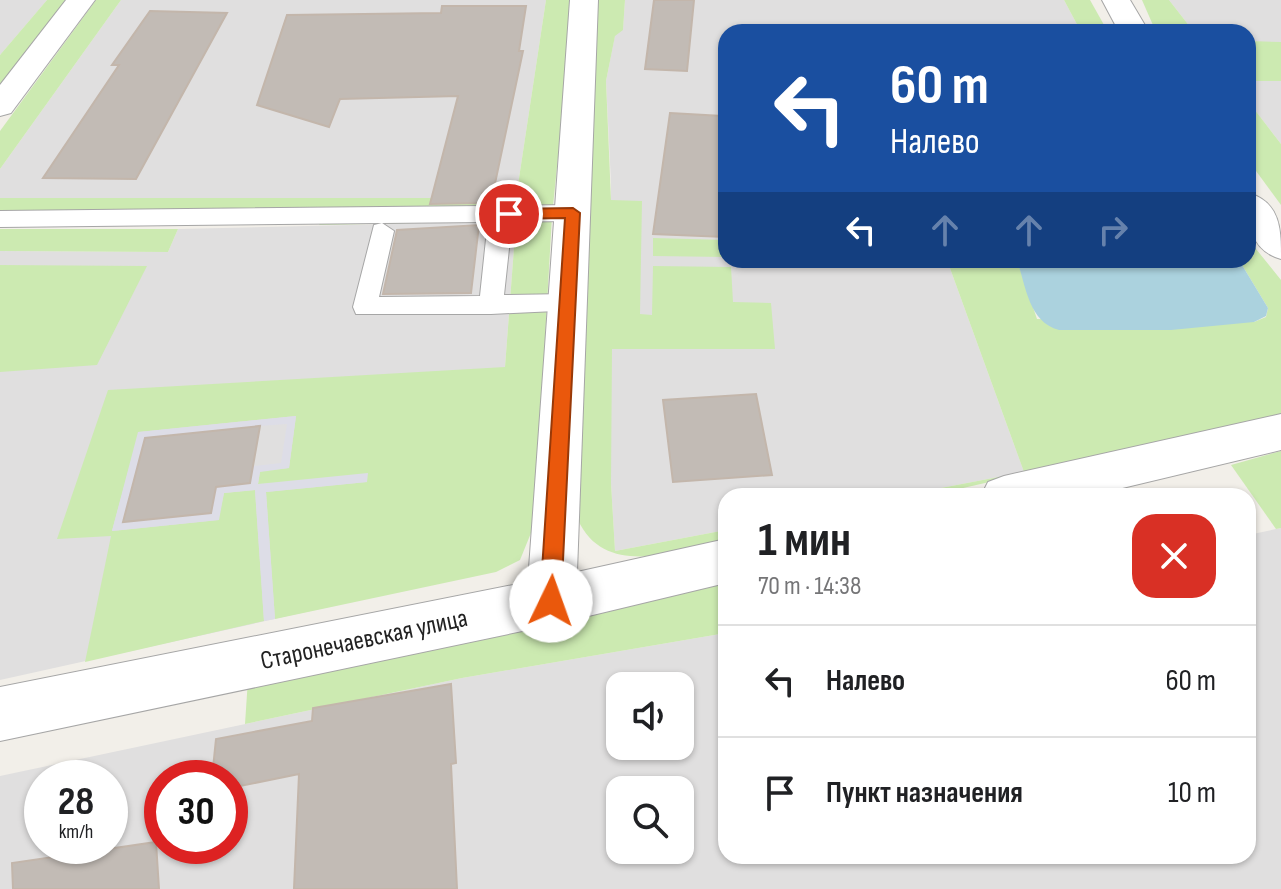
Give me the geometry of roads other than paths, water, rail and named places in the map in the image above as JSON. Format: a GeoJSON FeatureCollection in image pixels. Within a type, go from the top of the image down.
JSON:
{"type":"FeatureCollection","features":[{"type":"Feature","properties":{"kind":"street"},"geometry":{"type":"LineString","coordinates":[[0,106],[81,0]]}},
{"type":"Feature","properties":{"kind":"street"},"geometry":{"type":"LineString","coordinates":[[551,601],[584,0]]}},
{"type":"Feature","properties":{"kind":"street"},"geometry":{"type":"LineString","coordinates":[[1116,0],[1130,24]]}},
{"type":"Feature","properties":{"kind":"street"},"geometry":{"type":"LineString","coordinates":[[1256,215],[1281,246]]}},
{"type":"Feature","properties":{"kind":"street"},"geometry":{"type":"LineString","coordinates":[[1039,488],[1281,432]]}},
{"type":"Feature","properties":{"kind":"street","name":"Старонечаевская улица"},"geometry":{"type":"LineString","coordinates":[[0,714],[551,601],[718,563]]}},
{"type":"Feature","properties":{"kind":"lane"},"geometry":{"type":"LineString","coordinates":[[0,219],[573,213]]}},
{"type":"Feature","properties":{"kind":"lane"},"geometry":{"type":"LineString","coordinates":[[491,305],[499,230]]}},
{"type":"Feature","properties":{"kind":"lane"},"geometry":{"type":"LineString","coordinates":[[382,231],[365,307],[568,303]]}},
{"type":"Feature","properties":{"kind":"water"},"geometry":{"type":"Polygon","coordinates":[[[1019,268],[1244,268],[1268,308],[1266,316],[1254,322],[1171,330],[1059,330],[1041,319],[1026,292],[1019,268]]]}}]}
